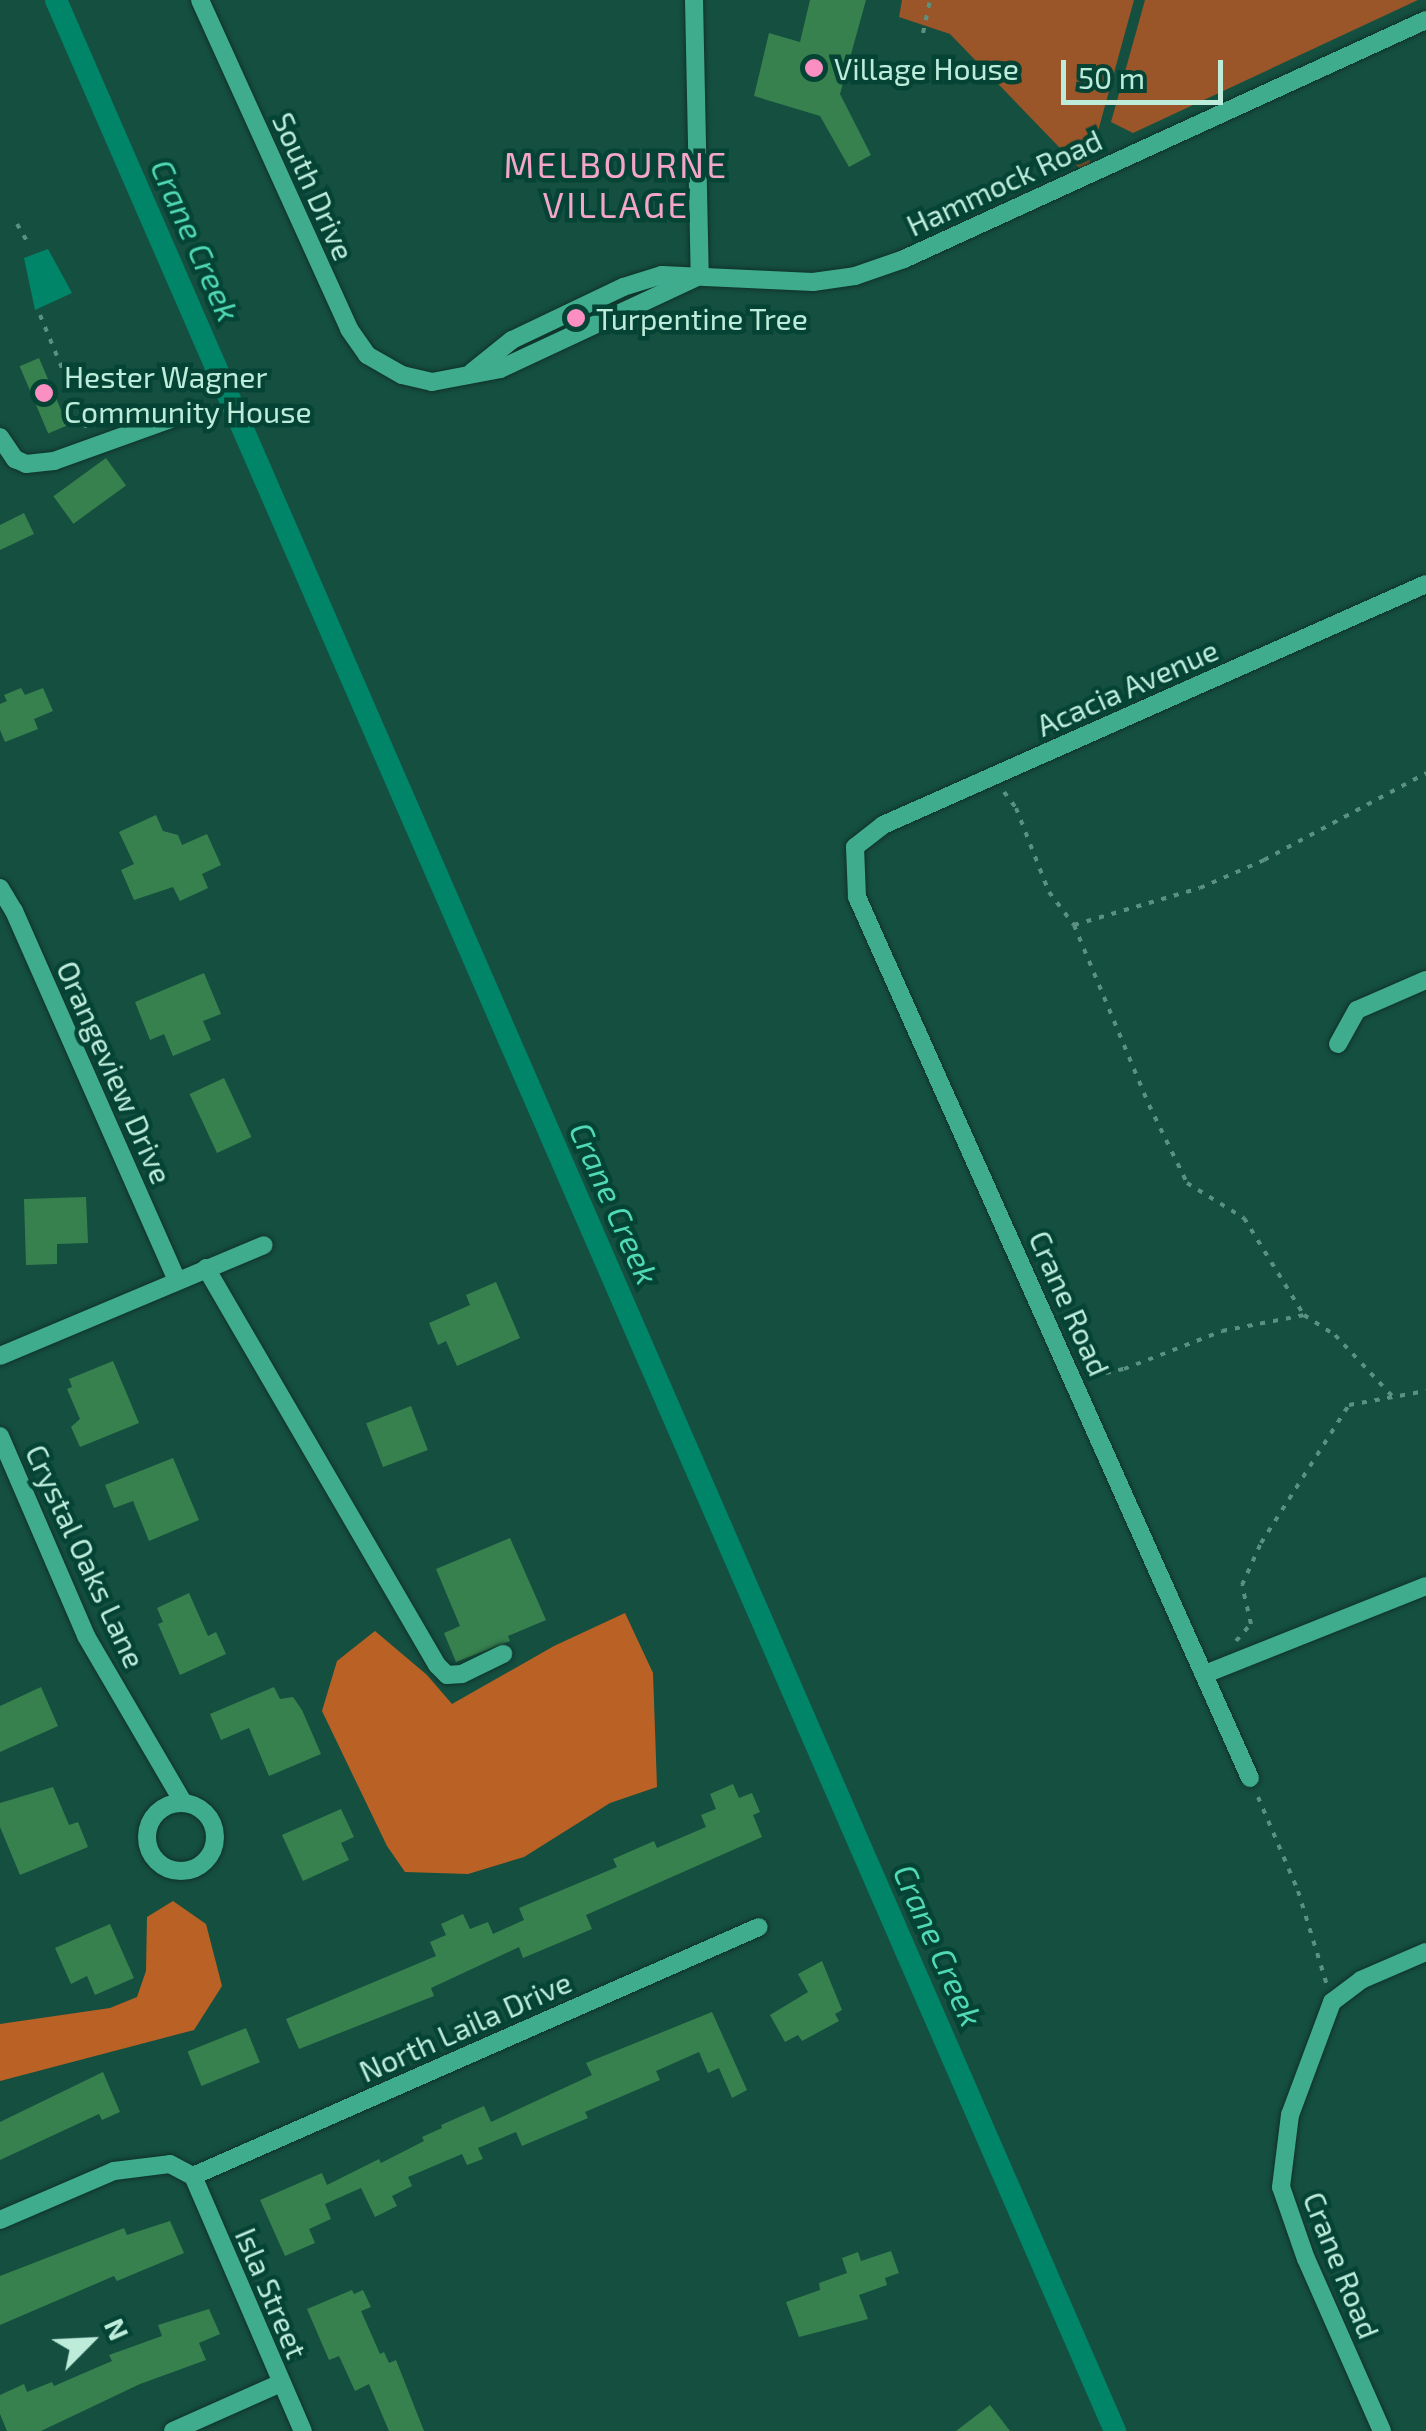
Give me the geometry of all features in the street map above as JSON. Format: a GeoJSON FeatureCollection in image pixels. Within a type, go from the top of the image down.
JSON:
{"type":"FeatureCollection","features":[{"type":"Feature","properties":{"kind":"street","name":"South Drive"},"geometry":{"type":"LineString","coordinates":[[200,0],[349,329],[367,355],[402,375]]}},
{"type":"Feature","properties":{"kind":"street"},"geometry":{"type":"LineString","coordinates":[[694,0],[700,276]]}},
{"type":"Feature","properties":{"kind":"street","name":"Hammock Road"},"geometry":{"type":"LineString","coordinates":[[402,375],[432,382],[500,369],[700,276],[813,282],[855,276],[1426,20]]}},
{"type":"Feature","properties":{"kind":"street"},"geometry":{"type":"LineString","coordinates":[[0,437],[15,459],[26,464],[54,462],[179,416]]}},
{"type":"Feature","properties":{"kind":"street","name":"Acacia Avenue"},"geometry":{"type":"LineString","coordinates":[[855,847],[883,825],[1426,584]]}},
{"type":"Feature","properties":{"kind":"street","name":"Crane Road"},"geometry":{"type":"LineString","coordinates":[[855,847],[857,896],[1250,1778]]}},
{"type":"Feature","properties":{"kind":"street","name":"Orangeview Drive"},"geometry":{"type":"LineString","coordinates":[[0,888],[177,1280]]}},
{"type":"Feature","properties":{"kind":"street"},"geometry":{"type":"LineString","coordinates":[[1338,1044],[1358,1010],[1426,980]]}},
{"type":"Feature","properties":{"kind":"street"},"geometry":{"type":"LineString","coordinates":[[0,1356],[264,1245]]}},
{"type":"Feature","properties":{"kind":"street"},"geometry":{"type":"LineString","coordinates":[[206,1268],[437,1665],[446,1675],[462,1674],[503,1654]]}},
{"type":"Feature","properties":{"kind":"street","name":"Crystal Oaks Lane"},"geometry":{"type":"LineString","coordinates":[[0,1436],[86,1636],[184,1802]]}},
{"type":"Feature","properties":{"kind":"street"},"geometry":{"type":"LineString","coordinates":[[1206,1674],[1426,1586]]}},
{"type":"Feature","properties":{"kind":"street","name":"North Laila Drive"},"geometry":{"type":"LineString","coordinates":[[193,2176],[759,1927]]}},
{"type":"Feature","properties":{"kind":"street"},"geometry":{"type":"LineString","coordinates":[[1332,2002],[1361,1980],[1426,1952]]}},
{"type":"Feature","properties":{"kind":"street","name":"Crane Road"},"geometry":{"type":"LineString","coordinates":[[1332,2002],[1290,2115],[1281,2187],[1306,2259],[1382,2431]]}},
{"type":"Feature","properties":{"kind":"street"},"geometry":{"type":"LineString","coordinates":[[0,2220],[114,2171],[170,2164],[193,2176]]}},
{"type":"Feature","properties":{"kind":"street","name":"Isla Street"},"geometry":{"type":"LineString","coordinates":[[193,2176],[303,2431]]}},
{"type":"Feature","properties":{"kind":"street"},"geometry":{"type":"LineString","coordinates":[[173,2431],[281,2384]]}},
{"type":"Feature","properties":{"kind":"path"},"geometry":{"type":"LineString","coordinates":[[923,33],[930,0]]}},
{"type":"Feature","properties":{"kind":"path"},"geometry":{"type":"LineString","coordinates":[[17,224],[28,243]]}},
{"type":"Feature","properties":{"kind":"path"},"geometry":{"type":"LineString","coordinates":[[40,315],[96,448]]}},
{"type":"Feature","properties":{"kind":"path"},"geometry":{"type":"LineString","coordinates":[[1074,925],[1200,888],[1264,860],[1426,773]]}},
{"type":"Feature","properties":{"kind":"path"},"geometry":{"type":"LineString","coordinates":[[992,776],[1016,808],[1048,892],[1074,925],[1149,1105],[1187,1183],[1244,1218],[1304,1315],[1335,1335],[1394,1397]]}},
{"type":"Feature","properties":{"kind":"path"},"geometry":{"type":"LineString","coordinates":[[1074,1380],[1124,1369],[1222,1331],[1304,1315]]}},
{"type":"Feature","properties":{"kind":"path"},"geometry":{"type":"LineString","coordinates":[[1228,1649],[1251,1624],[1242,1585],[1260,1544],[1349,1405],[1426,1392]]}},
{"type":"Feature","properties":{"kind":"path"},"geometry":{"type":"LineString","coordinates":[[1250,1778],[1298,1891],[1332,2002]]}},
{"type":"Feature","properties":{"kind":"shaded area"},"geometry":{"type":"Polygon","coordinates":[[[902,0],[1134,0],[1086,175],[950,34],[899,17],[902,0]]]}},
{"type":"Feature","properties":{"kind":"shaded area"},"geometry":{"type":"Polygon","coordinates":[[[1145,0],[1418,0],[1133,133],[1111,122],[1145,0]]]}},
{"type":"Feature","properties":{"kind":"shaded area"},"geometry":{"type":"Polygon","coordinates":[[[48,249],[72,293],[35,310],[24,258],[48,249]]]}},
{"type":"Feature","properties":{"kind":"shaded area"},"geometry":{"type":"Polygon","coordinates":[[[625,1613],[653,1673],[657,1787],[610,1803],[524,1857],[468,1874],[405,1872],[387,1846],[322,1711],[337,1661],[375,1631],[427,1675],[452,1704],[554,1646],[625,1613]]]}},
{"type":"Feature","properties":{"kind":"shaded area"},"geometry":{"type":"Polygon","coordinates":[[[173,1901],[206,1924],[222,1986],[194,2030],[0,2081],[0,2024],[110,2008],[137,1997],[146,1971],[147,1917],[173,1901]]]}},
{"type":"Feature","properties":{"kind":"building"},"geometry":{"type":"Polygon","coordinates":[[[810,0],[866,0],[840,94],[871,155],[849,167],[820,116],[754,96],[769,33],[800,42],[810,0]]]}},
{"type":"Feature","properties":{"kind":"building","name":"Hester Wagner Community House"},"geometry":{"type":"Polygon","coordinates":[[[39,358],[68,425],[48,433],[20,366],[39,358]]]}},
{"type":"Feature","properties":{"kind":"building"},"geometry":{"type":"Polygon","coordinates":[[[106,458],[126,486],[73,524],[53,496],[106,458]]]}},
{"type":"Feature","properties":{"kind":"building"},"geometry":{"type":"Polygon","coordinates":[[[24,513],[34,534],[0,550],[0,525],[24,513]]]}},
{"type":"Feature","properties":{"kind":"building"},"geometry":{"type":"Polygon","coordinates":[[[21,688],[25,695],[43,688],[53,711],[34,719],[38,729],[5,742],[0,730],[0,704],[7,701],[4,695],[21,688]]]}},
{"type":"Feature","properties":{"kind":"building"},"geometry":{"type":"Polygon","coordinates":[[[156,815],[163,831],[178,835],[182,845],[207,834],[221,865],[202,874],[208,888],[180,901],[173,887],[134,900],[121,870],[134,864],[119,832],[156,815]]]}},
{"type":"Feature","properties":{"kind":"building"},"geometry":{"type":"Polygon","coordinates":[[[204,973],[221,1014],[203,1021],[211,1040],[173,1056],[164,1034],[150,1040],[135,1002],[204,973]]]}},
{"type":"Feature","properties":{"kind":"building"},"geometry":{"type":"Polygon","coordinates":[[[224,1078],[251,1137],[217,1153],[190,1094],[224,1078]]]}},
{"type":"Feature","properties":{"kind":"building"},"geometry":{"type":"Polygon","coordinates":[[[86,1197],[88,1243],[57,1244],[57,1264],[26,1265],[24,1199],[86,1197]]]}},
{"type":"Feature","properties":{"kind":"building"},"geometry":{"type":"Polygon","coordinates":[[[496,1282],[520,1338],[457,1366],[446,1341],[438,1345],[429,1323],[470,1305],[466,1295],[496,1282]]]}},
{"type":"Feature","properties":{"kind":"building"},"geometry":{"type":"Polygon","coordinates":[[[113,1361],[139,1423],[80,1447],[71,1427],[80,1419],[67,1389],[72,1387],[69,1379],[113,1361]]]}},
{"type":"Feature","properties":{"kind":"building"},"geometry":{"type":"Polygon","coordinates":[[[411,1406],[428,1450],[383,1467],[366,1423],[411,1406]]]}},
{"type":"Feature","properties":{"kind":"building"},"geometry":{"type":"Polygon","coordinates":[[[173,1458],[199,1520],[149,1541],[133,1501],[114,1508],[105,1485],[173,1458]]]}},
{"type":"Feature","properties":{"kind":"building"},"geometry":{"type":"Polygon","coordinates":[[[510,1538],[546,1620],[508,1636],[510,1641],[456,1662],[444,1633],[460,1626],[436,1569],[510,1538]]]}},
{"type":"Feature","properties":{"kind":"building"},"geometry":{"type":"Polygon","coordinates":[[[189,1593],[208,1636],[216,1632],[226,1654],[180,1675],[158,1624],[163,1622],[157,1608],[189,1593]]]}},
{"type":"Feature","properties":{"kind":"building"},"geometry":{"type":"Polygon","coordinates":[[[41,1687],[58,1726],[0,1752],[0,1706],[41,1687]]]}},
{"type":"Feature","properties":{"kind":"building"},"geometry":{"type":"Polygon","coordinates":[[[274,1687],[280,1699],[293,1697],[321,1754],[269,1776],[249,1728],[221,1740],[210,1714],[274,1687]]]}},
{"type":"Feature","properties":{"kind":"building"},"geometry":{"type":"Polygon","coordinates":[[[733,1784],[739,1798],[752,1793],[760,1812],[753,1815],[762,1837],[586,1915],[592,1929],[523,1958],[519,1947],[431,1988],[434,1996],[299,2049],[286,2019],[436,1956],[430,1942],[446,1935],[441,1924],[463,1914],[470,1929],[488,1922],[493,1934],[524,1920],[519,1908],[617,1867],[613,1859],[654,1841],[657,1848],[706,1827],[701,1815],[716,1809],[710,1794],[733,1784]]]}},
{"type":"Feature","properties":{"kind":"building"},"geometry":{"type":"Polygon","coordinates":[[[53,1787],[69,1825],[78,1822],[88,1847],[20,1875],[0,1827],[0,1803],[53,1787]]]}},
{"type":"Feature","properties":{"kind":"building"},"geometry":{"type":"Polygon","coordinates":[[[341,1809],[354,1837],[341,1843],[349,1860],[303,1881],[282,1835],[341,1809]]]}},
{"type":"Feature","properties":{"kind":"building"},"geometry":{"type":"Polygon","coordinates":[[[110,1924],[134,1978],[95,1995],[87,1976],[71,1984],[55,1948],[110,1924]]]}},
{"type":"Feature","properties":{"kind":"building"},"geometry":{"type":"Polygon","coordinates":[[[822,1961],[842,2010],[835,2014],[839,2021],[802,2041],[798,2035],[785,2042],[770,2015],[808,1992],[798,1974],[822,1961]]]}},
{"type":"Feature","properties":{"kind":"building"},"geometry":{"type":"Polygon","coordinates":[[[712,2012],[747,2090],[732,2098],[719,2068],[708,2073],[699,2052],[656,2071],[660,2080],[585,2112],[588,2118],[522,2146],[516,2132],[478,2148],[483,2159],[467,2165],[462,2154],[408,2177],[412,2186],[392,2196],[397,2206],[375,2217],[361,2188],[325,2204],[331,2219],[309,2229],[315,2243],[285,2256],[260,2200],[322,2173],[327,2185],[379,2159],[381,2163],[424,2141],[422,2137],[442,2128],[441,2125],[484,2106],[491,2122],[592,2075],[586,2063],[712,2012]]]}},
{"type":"Feature","properties":{"kind":"building"},"geometry":{"type":"Polygon","coordinates":[[[246,2028],[260,2062],[201,2086],[188,2052],[246,2028]]]}},
{"type":"Feature","properties":{"kind":"building"},"geometry":{"type":"Polygon","coordinates":[[[103,2072],[120,2112],[102,2120],[99,2114],[0,2160],[0,2122],[103,2072]]]}},
{"type":"Feature","properties":{"kind":"building"},"geometry":{"type":"Polygon","coordinates":[[[170,2221],[184,2253],[117,2281],[114,2276],[0,2325],[0,2276],[124,2228],[127,2235],[170,2221]]]}},
{"type":"Feature","properties":{"kind":"building"},"geometry":{"type":"Polygon","coordinates":[[[891,2251],[899,2273],[885,2278],[887,2285],[859,2295],[868,2319],[799,2337],[786,2302],[820,2290],[819,2283],[847,2273],[842,2258],[858,2252],[861,2261],[891,2251]]]}},
{"type":"Feature","properties":{"kind":"building"},"geometry":{"type":"Polygon","coordinates":[[[352,2290],[354,2294],[363,2290],[371,2307],[361,2311],[380,2354],[384,2352],[389,2363],[396,2360],[424,2431],[389,2431],[369,2384],[355,2391],[339,2356],[329,2360],[307,2309],[352,2290]]]}},
{"type":"Feature","properties":{"kind":"building"},"geometry":{"type":"Polygon","coordinates":[[[209,2309],[220,2334],[199,2343],[206,2360],[140,2384],[41,2431],[7,2431],[0,2414],[0,2395],[24,2384],[27,2392],[52,2382],[54,2386],[112,2361],[109,2355],[162,2336],[158,2325],[209,2309]]]}},
{"type":"Feature","properties":{"kind":"building"},"geometry":{"type":"Polygon","coordinates":[[[990,2405],[1010,2431],[956,2431],[990,2405]]]}},
{"type":"Feature","properties":{"kind":"waterway","name":"Crane Creek"},"geometry":{"type":"LineString","coordinates":[[56,0],[1115,2431]]}},
{"type":"Feature","properties":{"kind":"place","name":"Village House"},"geometry":{"type":"Point","coordinates":[814,68]}},
{"type":"Feature","properties":{"kind":"place","name":"Turpentine Tree"},"geometry":{"type":"Point","coordinates":[576,318]}},
{"type":"Feature","properties":{"kind":"place","name":"Hester Wagner Community House"},"geometry":{"type":"Point","coordinates":[44,393]}},
{"type":"Feature","properties":{"kind":"district","name":"MELBOURNE VILLAGE"},"geometry":{"type":"Point","coordinates":[616,184]}}]}
